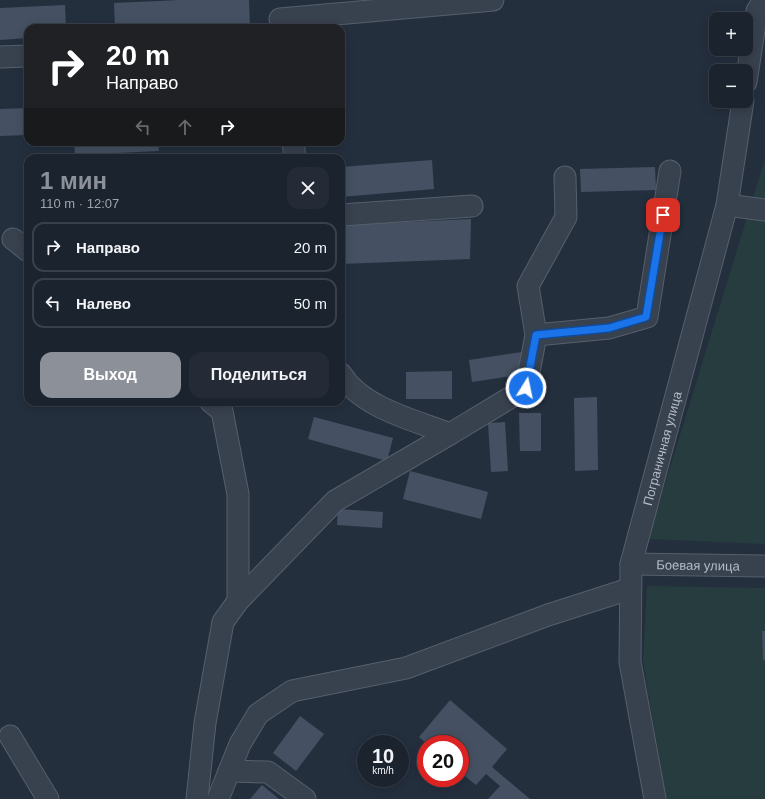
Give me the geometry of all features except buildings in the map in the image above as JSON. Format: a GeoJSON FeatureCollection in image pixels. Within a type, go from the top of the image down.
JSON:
{"type":"FeatureCollection","features":[{"type":"Feature","properties":{"kind":"street"},"geometry":{"type":"LineString","coordinates":[[280,18],[493,0]]}},
{"type":"Feature","properties":{"kind":"street"},"geometry":{"type":"LineString","coordinates":[[749,64],[757,4]]}},
{"type":"Feature","properties":{"kind":"street"},"geometry":{"type":"LineString","coordinates":[[0,57],[24,56]]}},
{"type":"Feature","properties":{"kind":"street","name":"Пограничная улица"},"geometry":{"type":"LineString","coordinates":[[655,799],[630,662],[629,589],[631,564],[727,206],[742,108]]}},
{"type":"Feature","properties":{"kind":"street"},"geometry":{"type":"LineString","coordinates":[[536,335],[609,328],[646,317],[670,171]]}},
{"type":"Feature","properties":{"kind":"street"},"geometry":{"type":"LineString","coordinates":[[197,799],[205,723],[223,622],[238,601],[335,501],[526,388],[536,335],[528,286],[566,217],[565,177]]}},
{"type":"Feature","properties":{"kind":"street"},"geometry":{"type":"LineString","coordinates":[[345,215],[472,206]]}},
{"type":"Feature","properties":{"kind":"street"},"geometry":{"type":"LineString","coordinates":[[727,206],[765,210]]}},
{"type":"Feature","properties":{"kind":"street"},"geometry":{"type":"LineString","coordinates":[[345,380],[373,404],[450,434]]}},
{"type":"Feature","properties":{"kind":"street"},"geometry":{"type":"LineString","coordinates":[[216,406],[222,411],[238,494],[238,601]]}},
{"type":"Feature","properties":{"kind":"street","name":"Боевая улица"},"geometry":{"type":"LineString","coordinates":[[631,564],[765,566]]}},
{"type":"Feature","properties":{"kind":"street"},"geometry":{"type":"LineString","coordinates":[[218,799],[240,744],[258,714],[292,691],[406,668],[548,614],[629,589]]}},
{"type":"Feature","properties":{"kind":"street"},"geometry":{"type":"LineString","coordinates":[[10,736],[48,799]]}},
{"type":"Feature","properties":{"kind":"street"},"geometry":{"type":"LineString","coordinates":[[229,771],[268,772],[305,799]]}},
{"type":"Feature","properties":{"kind":"green space"},"geometry":{"type":"Polygon","coordinates":[[[765,159],[765,544],[648,539],[765,159]]]}},
{"type":"Feature","properties":{"kind":"green space"},"geometry":{"type":"Polygon","coordinates":[[[647,586],[765,588],[765,799],[666,799],[643,662],[647,586]]]}},
{"type":"Feature","properties":{"kind":"route"},"geometry":{"type":"LineString","coordinates":[[526,388],[536,335],[609,328],[646,317],[663,215]]}}]}
